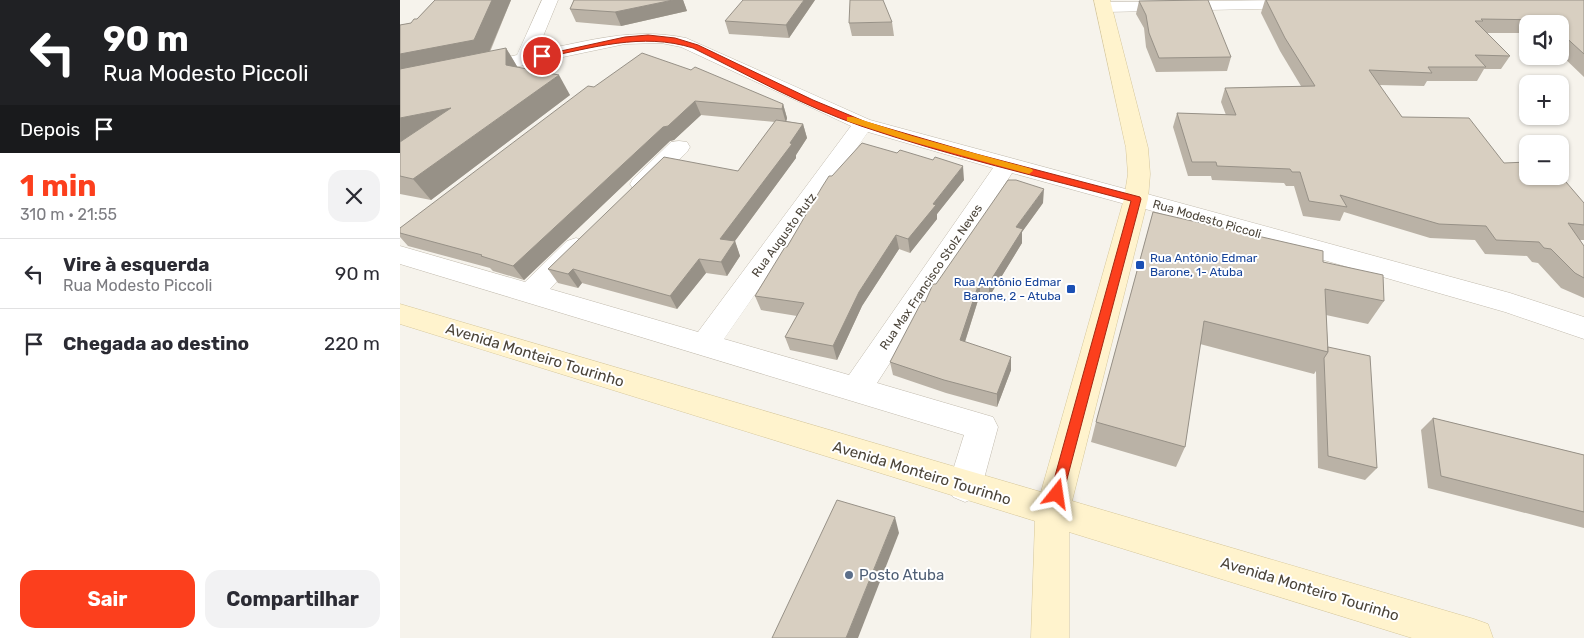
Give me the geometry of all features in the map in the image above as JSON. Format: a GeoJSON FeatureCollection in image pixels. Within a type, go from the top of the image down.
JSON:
{"type":"FeatureCollection","features":[{"type":"Feature","properties":{"kind":"main road"},"geometry":{"type":"LineString","coordinates":[[1050,638],[1052,512],[1136,199],[1139,174],[1137,148],[1103,3]]}},
{"type":"Feature","properties":{"kind":"main road","name":"Avenida Monteiro Tourinho"},"geometry":{"type":"LineString","coordinates":[[400,314],[1474,638]]}},
{"type":"Feature","properties":{"kind":"street"},"geometry":{"type":"LineString","coordinates":[[525,59],[550,0]]}},
{"type":"Feature","properties":{"kind":"street"},"geometry":{"type":"LineString","coordinates":[[1103,3],[1313,5]]}},
{"type":"Feature","properties":{"kind":"street"},"geometry":{"type":"LineString","coordinates":[[638,56],[661,38]]}},
{"type":"Feature","properties":{"kind":"street","name":"Rua Modesto Piccoli"},"geometry":{"type":"LineString","coordinates":[[458,73],[625,39],[661,38],[696,46],[810,101],[863,124],[1510,303],[1584,328]]}},
{"type":"Feature","properties":{"kind":"street","name":"Rua Augusto Rutz"},"geometry":{"type":"LineString","coordinates":[[704,345],[863,124]]}},
{"type":"Feature","properties":{"kind":"street"},"geometry":{"type":"LineString","coordinates":[[625,200],[679,147]]}},
{"type":"Feature","properties":{"kind":"street","name":"Rua Max Francisco Stolz Neves"},"geometry":{"type":"LineString","coordinates":[[856,390],[1006,165]]}},
{"type":"Feature","properties":{"kind":"street"},"geometry":{"type":"LineString","coordinates":[[529,294],[590,234]]}},
{"type":"Feature","properties":{"kind":"street"},"geometry":{"type":"LineString","coordinates":[[400,255],[982,427],[965,486]]}},
{"type":"Feature","properties":{"kind":"building"},"geometry":{"type":"Polygon","coordinates":[[[435,0],[492,0],[474,40],[400,54],[400,25],[411,23],[414,19],[417,19],[435,0]]]}},
{"type":"Feature","properties":{"kind":"building"},"geometry":{"type":"Polygon","coordinates":[[[574,0],[673,0],[615,12],[570,9],[574,0]]]}},
{"type":"Feature","properties":{"kind":"building"},"geometry":{"type":"Polygon","coordinates":[[[743,0],[804,0],[786,25],[725,21],[743,0]]]}},
{"type":"Feature","properties":{"kind":"building"},"geometry":{"type":"Polygon","coordinates":[[[850,0],[883,0],[892,22],[849,23],[850,0]]]}},
{"type":"Feature","properties":{"kind":"building"},"geometry":{"type":"Polygon","coordinates":[[[1208,0],[1231,57],[1159,58],[1149,33],[1146,15],[1139,1],[1208,0]]]}},
{"type":"Feature","properties":{"kind":"building"},"geometry":{"type":"Polygon","coordinates":[[[1266,0],[1584,0],[1584,54],[1569,40],[1569,15],[1519,15],[1519,20],[1481,19],[1483,21],[1475,21],[1510,56],[1475,55],[1486,67],[1428,67],[1432,73],[1369,70],[1402,117],[1469,118],[1504,163],[1519,162],[1519,185],[1569,185],[1584,203],[1584,225],[1568,223],[1584,246],[1584,278],[1575,273],[1551,249],[1544,248],[1539,242],[1496,240],[1486,226],[1439,224],[1340,195],[1347,207],[1309,201],[1300,172],[1292,172],[1290,169],[1217,166],[1216,162],[1192,162],[1177,113],[1236,115],[1225,88],[1315,86],[1285,38],[1266,0]]]}},
{"type":"Feature","properties":{"kind":"building"},"geometry":{"type":"Polygon","coordinates":[[[506,48],[506,65],[559,75],[413,179],[400,176],[400,142],[451,108],[400,118],[400,69],[506,48]]]}},
{"type":"Feature","properties":{"kind":"building"},"geometry":{"type":"Polygon","coordinates":[[[642,53],[691,70],[695,67],[783,104],[782,109],[695,101],[668,126],[663,127],[513,266],[482,255],[400,233],[400,228],[588,86],[594,87],[642,53]]]}},
{"type":"Feature","properties":{"kind":"building"},"geometry":{"type":"Polygon","coordinates":[[[776,120],[803,124],[790,143],[792,144],[720,239],[735,241],[721,262],[699,259],[670,296],[573,269],[568,274],[548,269],[664,157],[738,171],[776,120]]]}},
{"type":"Feature","properties":{"kind":"building"},"geometry":{"type":"Polygon","coordinates":[[[862,143],[897,153],[900,150],[933,160],[935,157],[963,166],[933,204],[936,205],[908,239],[896,235],[859,292],[833,346],[785,337],[804,303],[755,296],[785,247],[787,247],[829,176],[832,176],[862,143]]]}},
{"type":"Feature","properties":{"kind":"building"},"geometry":{"type":"Polygon","coordinates":[[[1008,180],[1016,180],[1044,189],[1016,227],[1023,229],[989,283],[980,280],[960,340],[1011,357],[997,394],[944,380],[890,362],[922,301],[925,302],[933,284],[936,284],[1008,180]]]}},
{"type":"Feature","properties":{"kind":"building"},"geometry":{"type":"Polygon","coordinates":[[[1153,212],[1323,251],[1323,262],[1383,275],[1384,301],[1325,289],[1328,352],[1204,321],[1185,447],[1096,422],[1153,212]]]}},
{"type":"Feature","properties":{"kind":"building"},"geometry":{"type":"Polygon","coordinates":[[[1328,347],[1370,356],[1377,468],[1328,456],[1324,358],[1328,352],[1328,347]]]}},
{"type":"Feature","properties":{"kind":"building"},"geometry":{"type":"Polygon","coordinates":[[[1433,418],[1584,455],[1584,512],[1441,476],[1433,418]]]}},
{"type":"Feature","properties":{"kind":"building","name":"Posto Atuba"},"geometry":{"type":"Polygon","coordinates":[[[837,500],[895,517],[846,638],[772,638],[837,500]]]}},
{"type":"Feature","properties":{"kind":"slow traffic"},"geometry":{"type":"LineString","coordinates":[[850,119],[909,138],[1029,171]]}},
{"type":"Feature","properties":{"kind":"place","name":"Rua Antônio Edmar Barone, 1- Atuba"},"geometry":{"type":"Point","coordinates":[1140,265]}},
{"type":"Feature","properties":{"kind":"place","name":"Rua Antônio Edmar Barone, 2 - Atuba"},"geometry":{"type":"Point","coordinates":[1071,289]}},
{"type":"Feature","properties":{"kind":"place","name":"Posto Atuba"},"geometry":{"type":"Point","coordinates":[849,575]}},
{"type":"Feature","properties":{"kind":"route"},"geometry":{"type":"LineString","coordinates":[[542,56],[625,39],[648,37],[686,42],[863,124],[973,156],[1136,199],[1057,494]]}}]}
